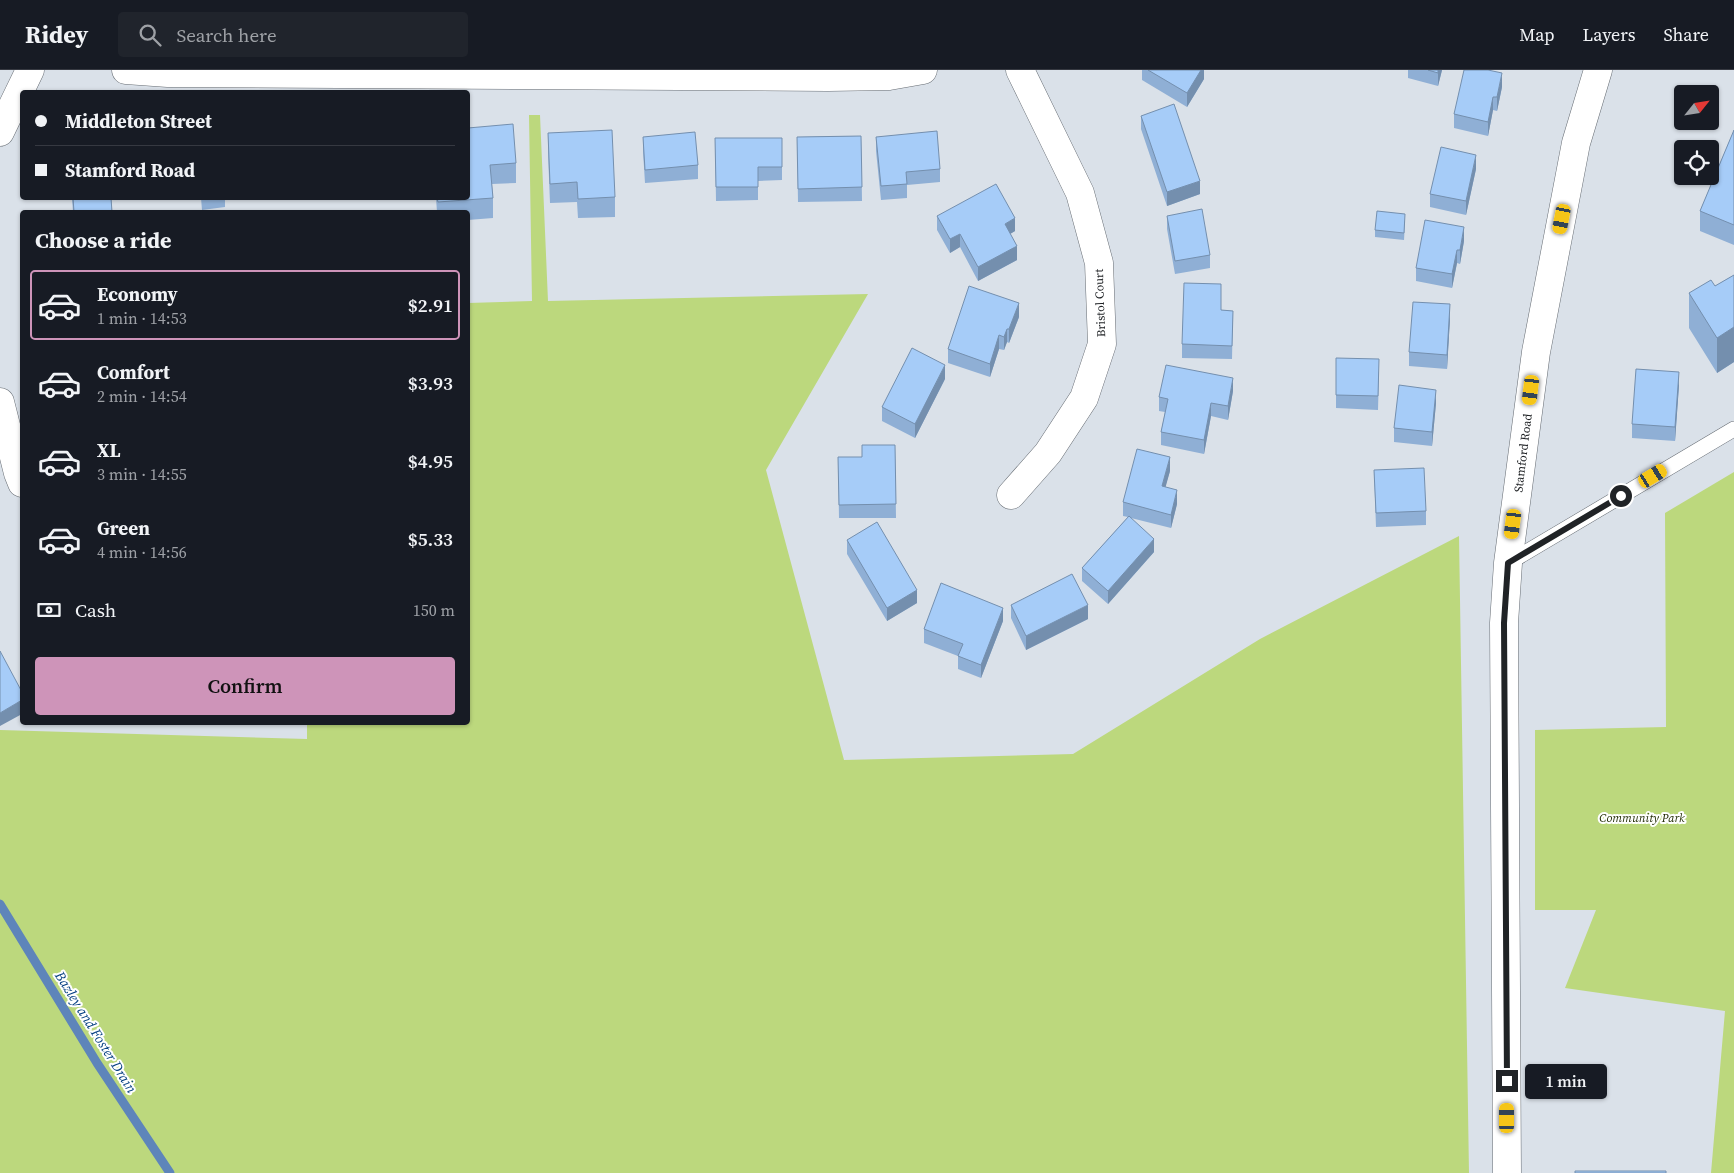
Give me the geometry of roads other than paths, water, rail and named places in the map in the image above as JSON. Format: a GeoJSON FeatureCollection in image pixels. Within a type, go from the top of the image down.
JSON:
{"type":"FeatureCollection","features":[{"type":"Feature","properties":{"kind":"street"},"geometry":{"type":"LineString","coordinates":[[20,90],[30,70]]}},
{"type":"Feature","properties":{"kind":"street"},"geometry":{"type":"LineString","coordinates":[[126,70],[188,73],[818,77],[889,76],[924,70]]}},
{"type":"Feature","properties":{"kind":"street","name":"Bristol Court"},"geometry":{"type":"LineString","coordinates":[[1011,495],[1048,453],[1084,398],[1102,344],[1099,263],[1080,193],[1020,70]]}},
{"type":"Feature","properties":{"kind":"street","name":"Stamford Road"},"geometry":{"type":"LineString","coordinates":[[1507,1173],[1504,623],[1508,563],[1536,352],[1576,143],[1598,70]]}},
{"type":"Feature","properties":{"kind":"street"},"geometry":{"type":"LineString","coordinates":[[0,132],[20,91]]}},
{"type":"Feature","properties":{"kind":"street"},"geometry":{"type":"LineString","coordinates":[[0,402],[20,478]]}},
{"type":"Feature","properties":{"kind":"lane"},"geometry":{"type":"LineString","coordinates":[[1508,563],[1734,429]]}},
{"type":"Feature","properties":{"kind":"waterway","name":"Bazley and Foster Drain"},"geometry":{"type":"LineString","coordinates":[[0,904],[97,1063],[170,1173]]}},
{"type":"Feature","properties":{"kind":"park label","name":"Community Park"},"geometry":{"type":"Point","coordinates":[1642,818]}}]}
